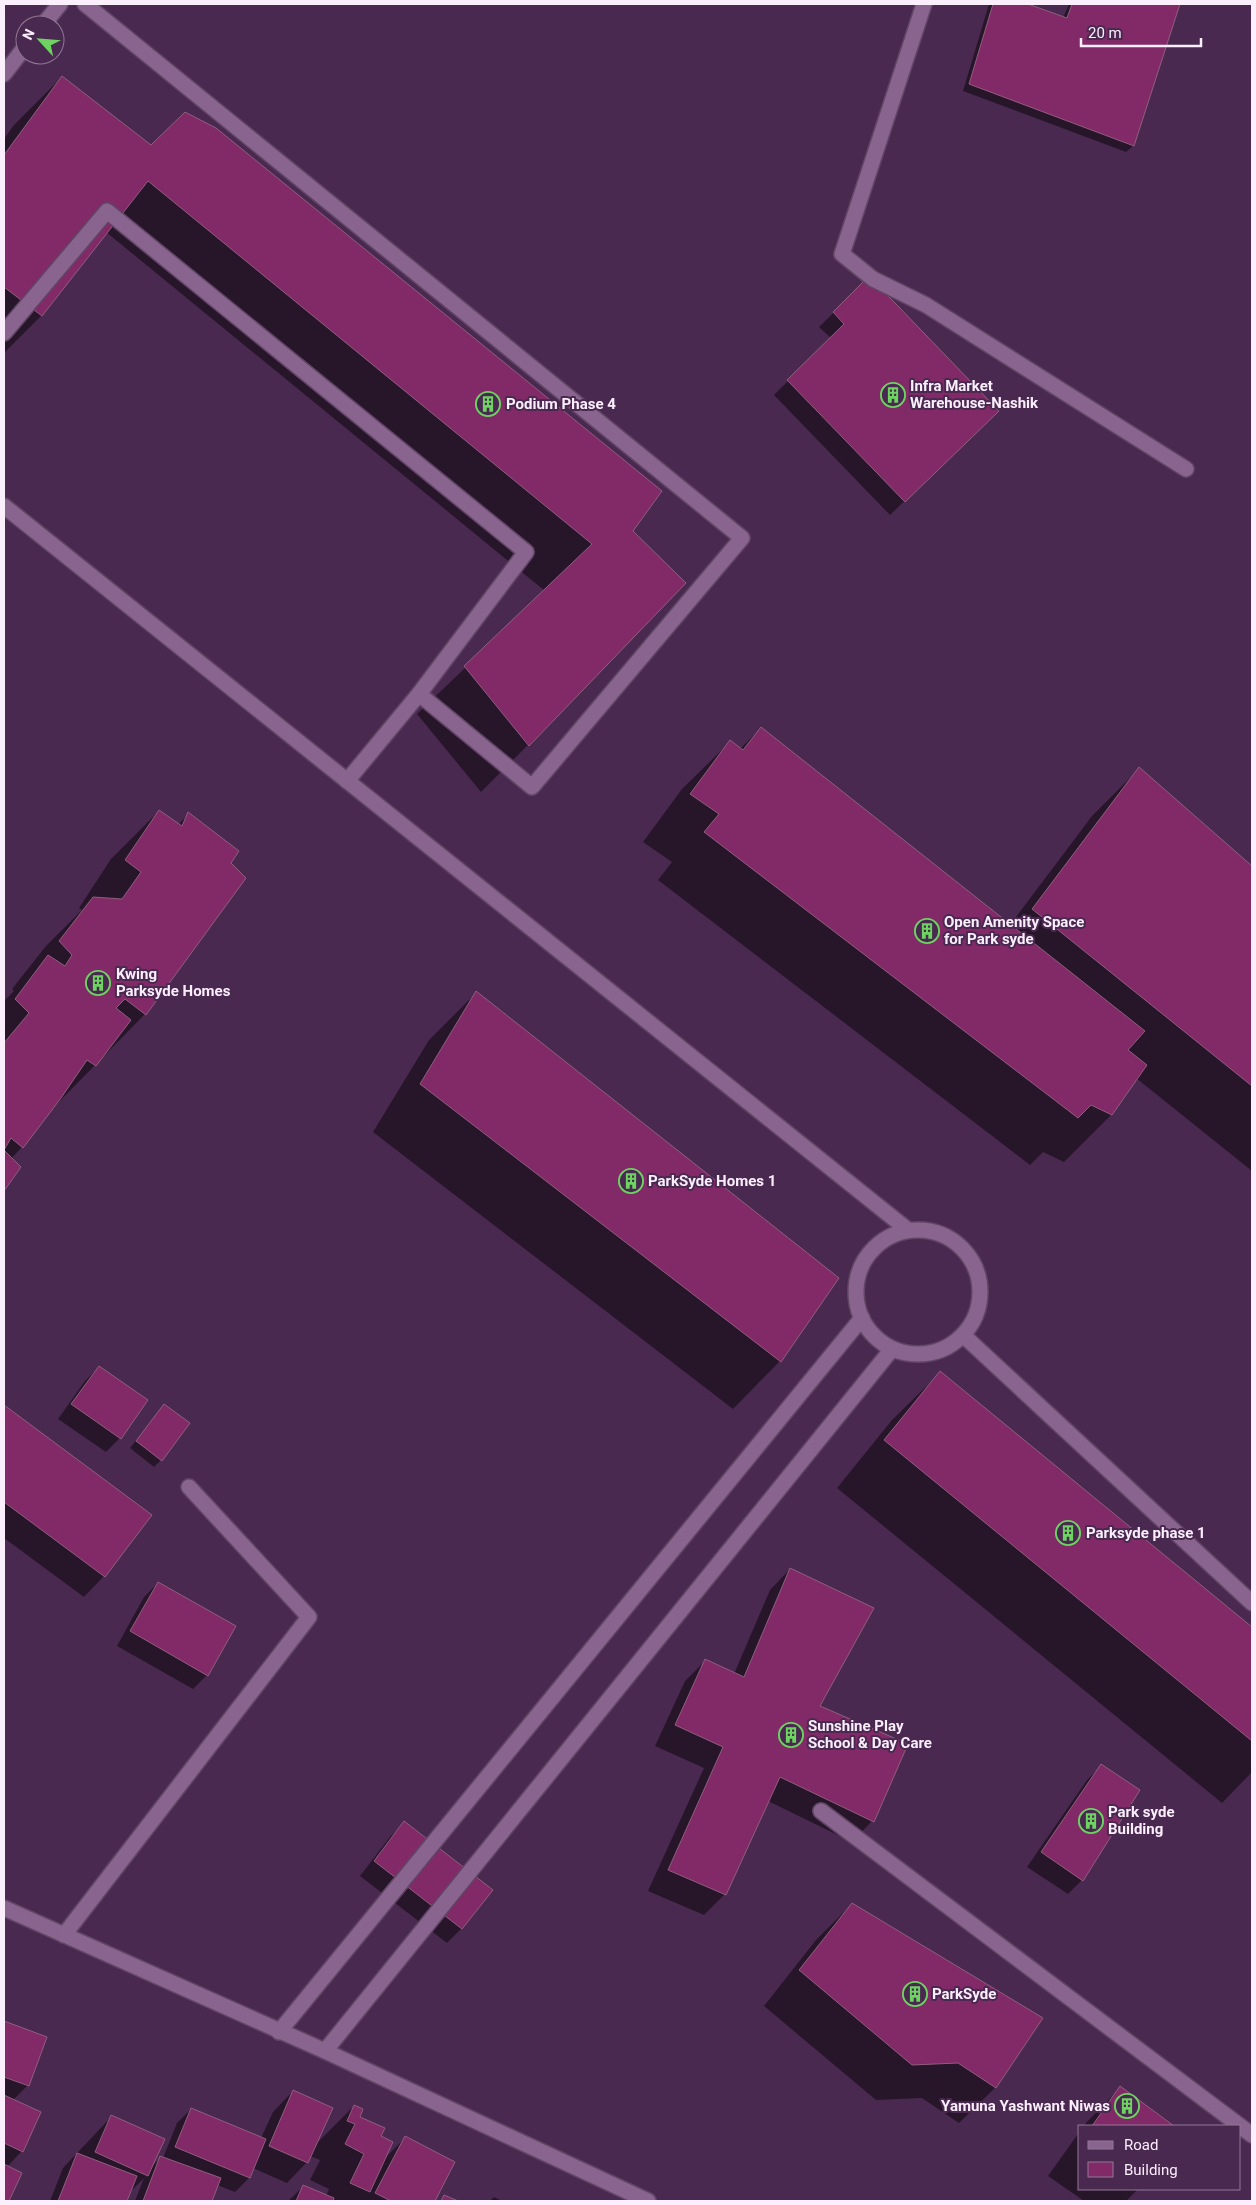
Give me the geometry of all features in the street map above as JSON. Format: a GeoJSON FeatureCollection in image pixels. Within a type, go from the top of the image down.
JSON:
{"type":"FeatureCollection","features":[{"type":"Feature","properties":{"kind":"street"},"geometry":{"type":"LineString","coordinates":[[51,15],[60,4]]}},
{"type":"Feature","properties":{"kind":"street"},"geometry":{"type":"LineString","coordinates":[[86,4],[742,538],[532,788],[419,694]]}},
{"type":"Feature","properties":{"kind":"street"},"geometry":{"type":"LineString","coordinates":[[924,4],[842,254],[873,279],[926,304],[1186,469]]}},
{"type":"Feature","properties":{"kind":"street"},"geometry":{"type":"LineString","coordinates":[[4,74],[15,60]]}},
{"type":"Feature","properties":{"kind":"street"},"geometry":{"type":"LineString","coordinates":[[4,333],[107,211],[526,552],[419,694],[347,781]]}},
{"type":"Feature","properties":{"kind":"street"},"geometry":{"type":"LineString","coordinates":[[4,506],[908,1230]]}},
{"type":"Feature","properties":{"kind":"street"},"geometry":{"type":"LineString","coordinates":[[908,1230],[928,1230],[946,1236],[962,1247],[974,1263],[980,1281],[980,1300],[974,1319],[963,1335],[948,1347],[930,1353],[910,1354],[892,1349],[876,1338],[862,1318],[856,1304],[856,1284],[861,1264],[873,1248],[889,1236],[908,1230]]}},
{"type":"Feature","properties":{"kind":"street"},"geometry":{"type":"LineString","coordinates":[[279,2032],[862,1318]]}},
{"type":"Feature","properties":{"kind":"street"},"geometry":{"type":"LineString","coordinates":[[963,1335],[1252,1604]]}},
{"type":"Feature","properties":{"kind":"street"},"geometry":{"type":"LineString","coordinates":[[325,2051],[892,1349]]}},
{"type":"Feature","properties":{"kind":"street"},"geometry":{"type":"LineString","coordinates":[[64,1935],[308,1617],[189,1487]]}},
{"type":"Feature","properties":{"kind":"street"},"geometry":{"type":"LineString","coordinates":[[820,1811],[1239,2125]]}},
{"type":"Feature","properties":{"kind":"street"},"geometry":{"type":"LineString","coordinates":[[4,1908],[325,2051],[648,2201]]}},
{"type":"Feature","properties":{"kind":"street"},"geometry":{"type":"LineString","coordinates":[[1241,2127],[1252,2135]]}},
{"type":"Feature","properties":{"kind":"building"},"geometry":{"type":"Polygon","coordinates":[[[993,4],[1028,4],[1067,18],[1072,4],[1180,4],[1134,146],[969,84],[993,4]]]}},
{"type":"Feature","properties":{"kind":"building","name":"Podium Phase 4"},"geometry":{"type":"Polygon","coordinates":[[[62,76],[151,145],[185,112],[216,128],[662,491],[633,531],[686,583],[529,746],[464,666],[592,544],[148,181],[42,316],[4,287],[4,155],[62,76]]]}},
{"type":"Feature","properties":{"kind":"building","name":"Infra Market Warehouse-Nashik"},"geometry":{"type":"Polygon","coordinates":[[[869,276],[999,411],[905,502],[787,380],[844,324],[833,312],[869,276]]]}},
{"type":"Feature","properties":{"kind":"building","name":"Open Amenity Space for Park syde"},"geometry":{"type":"Polygon","coordinates":[[[761,727],[1145,1031],[1128,1050],[1147,1065],[1112,1115],[1091,1105],[1078,1118],[704,832],[719,814],[690,794],[730,740],[743,750],[761,727]]]}},
{"type":"Feature","properties":{"kind":"building"},"geometry":{"type":"Polygon","coordinates":[[[1139,767],[1252,866],[1252,1086],[1032,909],[1139,767]]]}},
{"type":"Feature","properties":{"kind":"building","name":"Kwing Parksyde Homes"},"geometry":{"type":"Polygon","coordinates":[[[159,810],[182,826],[188,812],[239,851],[231,863],[246,878],[146,1015],[125,999],[116,1008],[131,1020],[96,1066],[87,1060],[23,1148],[11,1138],[4,1150],[4,1043],[29,1013],[15,999],[48,955],[65,966],[72,955],[59,941],[93,897],[122,899],[141,872],[125,860],[159,810]]]}},
{"type":"Feature","properties":{"kind":"building","name":"ParkSyde Homes 1"},"geometry":{"type":"Polygon","coordinates":[[[476,991],[839,1278],[781,1362],[420,1084],[476,991]]]}},
{"type":"Feature","properties":{"kind":"building"},"geometry":{"type":"Polygon","coordinates":[[[4,1150],[21,1167],[4,1191],[4,1150]]]}},
{"type":"Feature","properties":{"kind":"building"},"geometry":{"type":"Polygon","coordinates":[[[99,1366],[148,1400],[121,1439],[71,1404],[99,1366]]]}},
{"type":"Feature","properties":{"kind":"building","name":"Parksyde phase 1"},"geometry":{"type":"Polygon","coordinates":[[[940,1371],[1252,1627],[1252,1741],[884,1440],[940,1371]]]}},
{"type":"Feature","properties":{"kind":"building"},"geometry":{"type":"Polygon","coordinates":[[[164,1404],[190,1423],[162,1461],[136,1441],[164,1404]]]}},
{"type":"Feature","properties":{"kind":"building"},"geometry":{"type":"Polygon","coordinates":[[[4,1405],[152,1515],[105,1577],[4,1502],[4,1405]]]}},
{"type":"Feature","properties":{"kind":"building","name":"Sunshine Play School & Day Care"},"geometry":{"type":"Polygon","coordinates":[[[790,1568],[874,1608],[820,1706],[908,1744],[874,1822],[780,1777],[726,1895],[668,1870],[723,1747],[675,1725],[705,1659],[744,1677],[790,1568]]]}},
{"type":"Feature","properties":{"kind":"building"},"geometry":{"type":"Polygon","coordinates":[[[158,1582],[236,1626],[208,1676],[130,1631],[158,1582]]]}},
{"type":"Feature","properties":{"kind":"building","name":"Park syde Building"},"geometry":{"type":"Polygon","coordinates":[[[1101,1764],[1140,1790],[1083,1881],[1041,1852],[1101,1764]]]}},
{"type":"Feature","properties":{"kind":"building"},"geometry":{"type":"Polygon","coordinates":[[[404,1821],[493,1890],[462,1929],[374,1861],[404,1821]]]}},
{"type":"Feature","properties":{"kind":"building","name":"ParkSyde"},"geometry":{"type":"Polygon","coordinates":[[[852,1903],[1043,2018],[996,2088],[958,2063],[912,2065],[799,1970],[852,1903]]]}},
{"type":"Feature","properties":{"kind":"building"},"geometry":{"type":"Polygon","coordinates":[[[4,2021],[47,2037],[29,2086],[4,2077],[4,2021]]]}},
{"type":"Feature","properties":{"kind":"building","name":"Yamuna Yashwant Niwas"},"geometry":{"type":"Polygon","coordinates":[[[1120,2086],[1173,2125],[1093,2125],[1120,2086]]]}},
{"type":"Feature","properties":{"kind":"building"},"geometry":{"type":"Polygon","coordinates":[[[293,2090],[333,2108],[308,2163],[269,2146],[293,2090]]]}},
{"type":"Feature","properties":{"kind":"building"},"geometry":{"type":"Polygon","coordinates":[[[4,2095],[41,2112],[23,2152],[4,2143],[4,2095]]]}},
{"type":"Feature","properties":{"kind":"building"},"geometry":{"type":"Polygon","coordinates":[[[354,2105],[363,2109],[360,2117],[385,2128],[381,2136],[393,2142],[370,2192],[350,2183],[364,2154],[345,2144],[355,2124],[347,2121],[354,2105]]]}},
{"type":"Feature","properties":{"kind":"building"},"geometry":{"type":"Polygon","coordinates":[[[191,2108],[266,2139],[250,2178],[175,2147],[191,2108]]]}},
{"type":"Feature","properties":{"kind":"building"},"geometry":{"type":"Polygon","coordinates":[[[111,2115],[165,2139],[148,2176],[95,2152],[111,2115]]]}},
{"type":"Feature","properties":{"kind":"building"},"geometry":{"type":"Polygon","coordinates":[[[405,2136],[455,2162],[435,2201],[391,2201],[375,2193],[405,2136]]]}},
{"type":"Feature","properties":{"kind":"building"},"geometry":{"type":"Polygon","coordinates":[[[77,2153],[137,2176],[127,2201],[58,2201],[77,2153]]]}},
{"type":"Feature","properties":{"kind":"building"},"geometry":{"type":"Polygon","coordinates":[[[160,2156],[221,2178],[212,2201],[143,2201],[160,2156]]]}},
{"type":"Feature","properties":{"kind":"building"},"geometry":{"type":"Polygon","coordinates":[[[4,2164],[22,2173],[9,2201],[4,2201],[4,2164]]]}},
{"type":"Feature","properties":{"kind":"building"},"geometry":{"type":"Polygon","coordinates":[[[303,2185],[334,2198],[333,2201],[296,2201],[303,2185]]]}},
{"type":"Feature","properties":{"kind":"building"},"geometry":{"type":"Polygon","coordinates":[[[444,2195],[458,2201],[441,2201],[444,2195]]]}},
{"type":"Feature","properties":{"kind":"place","name":"Infra Market Warehouse-Nashik"},"geometry":{"type":"Point","coordinates":[893,395]}},
{"type":"Feature","properties":{"kind":"place","name":"Podium Phase 4"},"geometry":{"type":"Point","coordinates":[488,404]}},
{"type":"Feature","properties":{"kind":"place","name":"Open Amenity Space for Park syde"},"geometry":{"type":"Point","coordinates":[927,931]}},
{"type":"Feature","properties":{"kind":"place","name":"Kwing Parksyde Homes"},"geometry":{"type":"Point","coordinates":[98,983]}},
{"type":"Feature","properties":{"kind":"place","name":"ParkSyde Homes 1"},"geometry":{"type":"Point","coordinates":[631,1181]}},
{"type":"Feature","properties":{"kind":"place","name":"Parksyde phase 1"},"geometry":{"type":"Point","coordinates":[1068,1533]}},
{"type":"Feature","properties":{"kind":"place","name":"Sunshine Play School & Day Care"},"geometry":{"type":"Point","coordinates":[791,1735]}},
{"type":"Feature","properties":{"kind":"place","name":"Park syde Building"},"geometry":{"type":"Point","coordinates":[1091,1821]}},
{"type":"Feature","properties":{"kind":"place","name":"ParkSyde"},"geometry":{"type":"Point","coordinates":[915,1994]}},
{"type":"Feature","properties":{"kind":"place","name":"Yamuna Yashwant Niwas"},"geometry":{"type":"Point","coordinates":[1127,2106]}}]}
